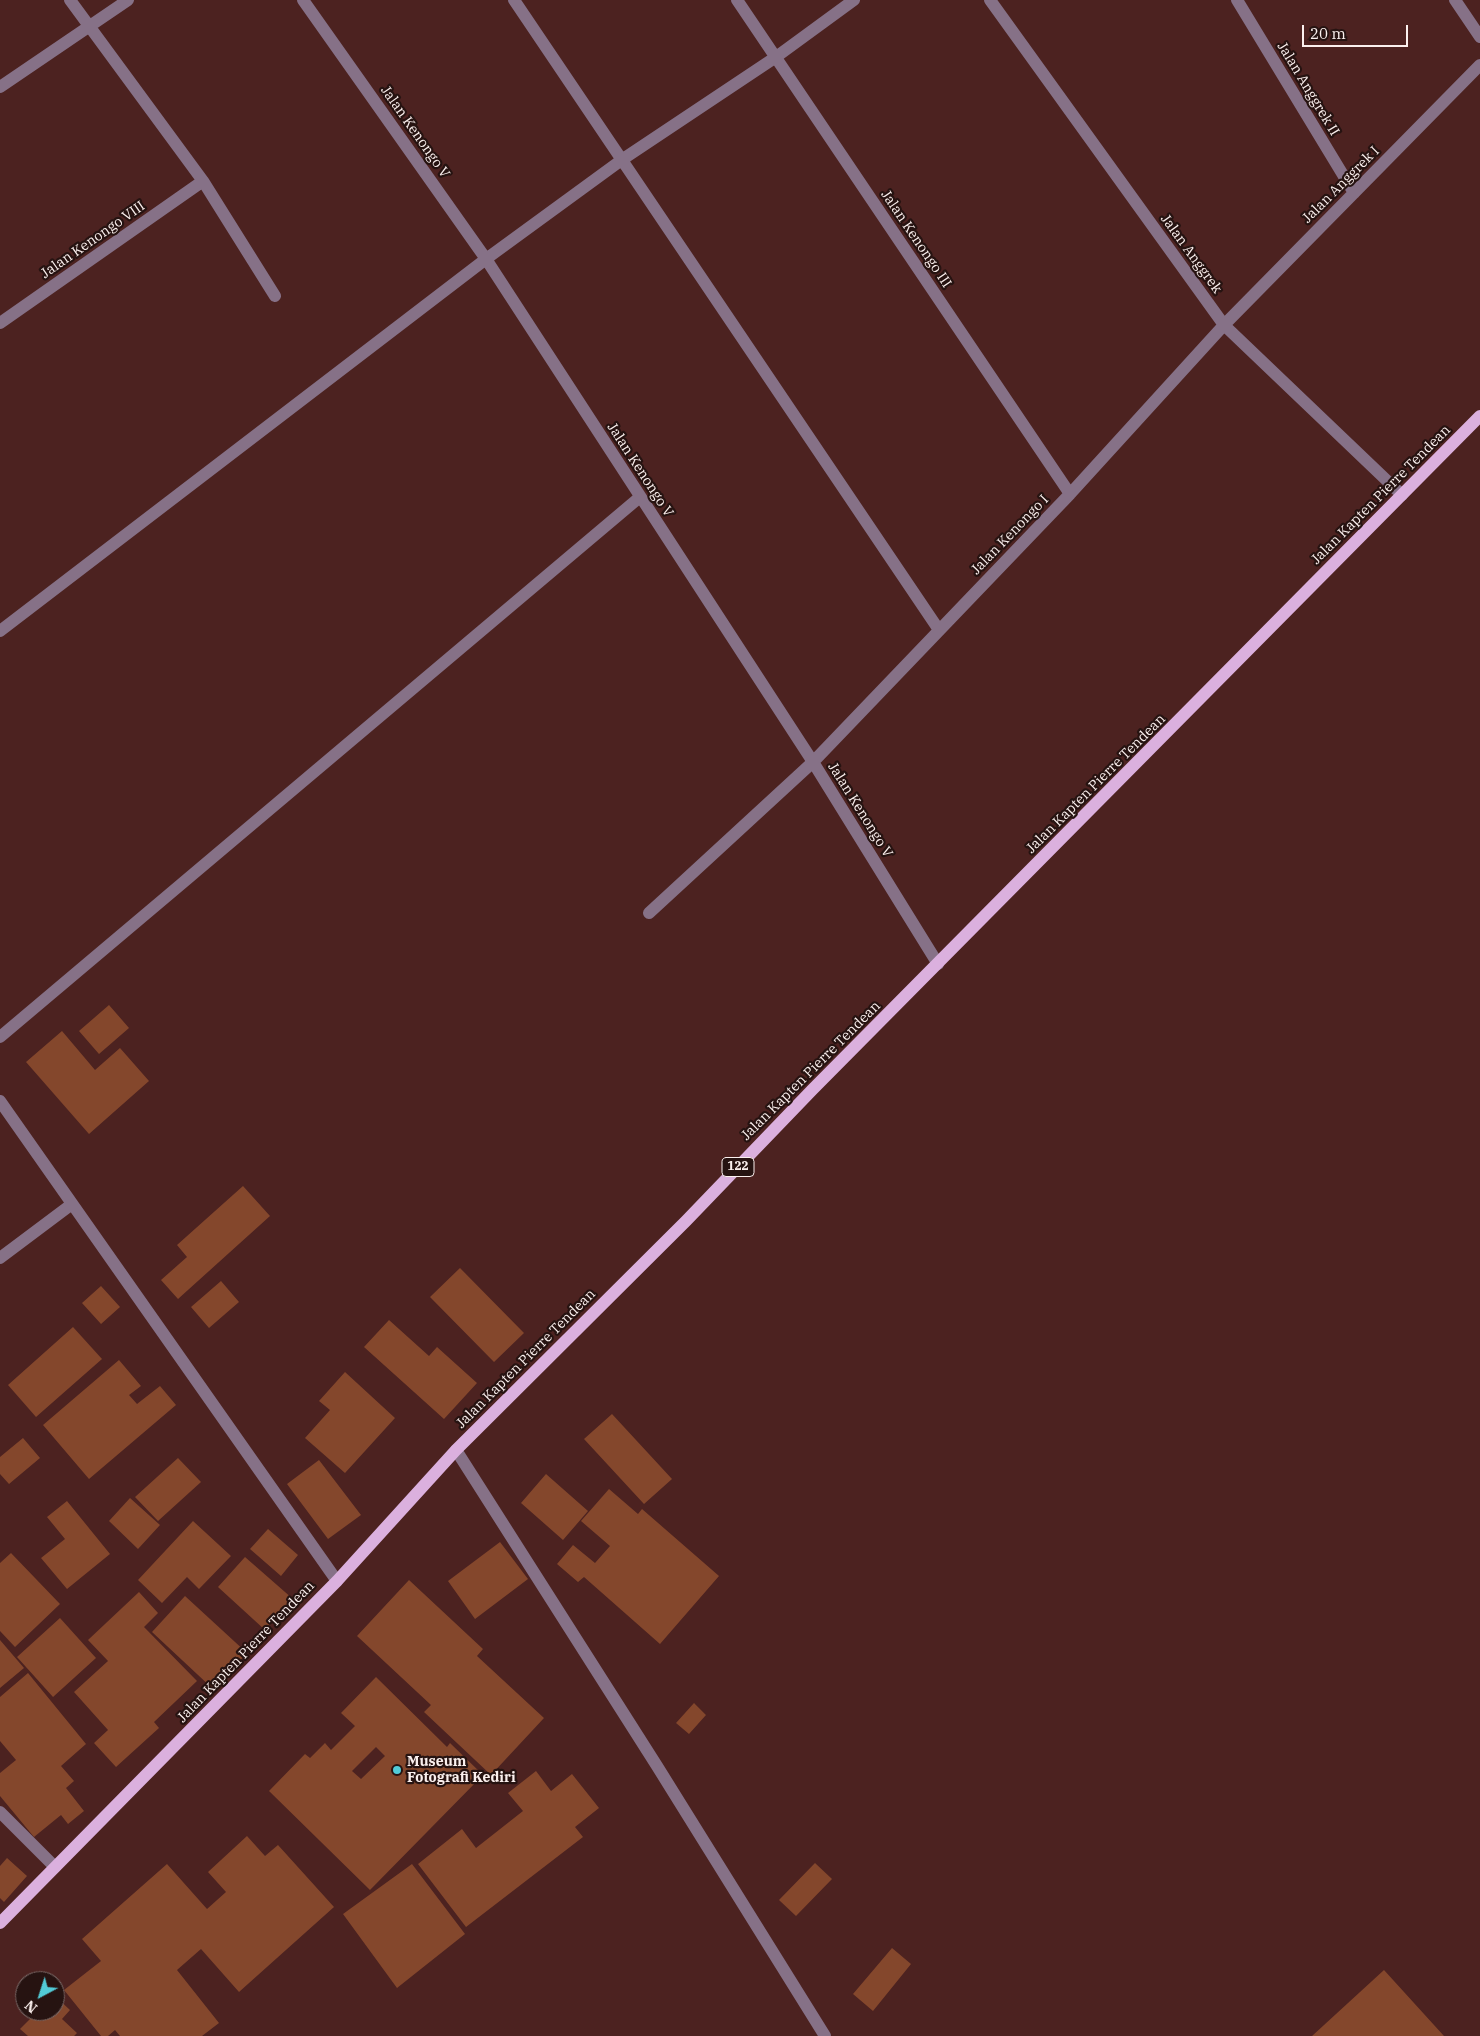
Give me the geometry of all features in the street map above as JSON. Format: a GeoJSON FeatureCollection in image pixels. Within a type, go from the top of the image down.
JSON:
{"type":"FeatureCollection","features":[{"type":"Feature","properties":{"kind":"main road","name":"Jalan Kapten Pierre Tendean"},"geometry":{"type":"LineString","coordinates":[[0,1923],[337,1581],[456,1450],[686,1221],[812,1090],[1480,416]]}},
{"type":"Feature","properties":{"kind":"street"},"geometry":{"type":"LineString","coordinates":[[70,0],[203,182],[275,296]]}},
{"type":"Feature","properties":{"kind":"street"},"geometry":{"type":"LineString","coordinates":[[0,87],[128,0]]}},
{"type":"Feature","properties":{"kind":"street","name":"Jalan Kenongo V"},"geometry":{"type":"LineString","coordinates":[[303,0],[486,259],[640,498],[814,762],[938,964]]}},
{"type":"Feature","properties":{"kind":"street"},"geometry":{"type":"LineString","coordinates":[[514,0],[939,630]]}},
{"type":"Feature","properties":{"kind":"street","name":"Jalan Kenongo III"},"geometry":{"type":"LineString","coordinates":[[737,0],[1070,494]]}},
{"type":"Feature","properties":{"kind":"street"},"geometry":{"type":"LineString","coordinates":[[0,631],[486,259],[623,159],[776,57],[854,0]]}},
{"type":"Feature","properties":{"kind":"street","name":"Jalan Anggrek"},"geometry":{"type":"LineString","coordinates":[[990,0],[1224,326],[1402,495]]}},
{"type":"Feature","properties":{"kind":"street","name":"Jalan Anggrek II"},"geometry":{"type":"LineString","coordinates":[[1238,0],[1354,193]]}},
{"type":"Feature","properties":{"kind":"street"},"geometry":{"type":"LineString","coordinates":[[1455,0],[1480,37]]}},
{"type":"Feature","properties":{"kind":"street","name":"Jalan Anggrek I"},"geometry":{"type":"LineString","coordinates":[[1224,326],[1480,65]]}},
{"type":"Feature","properties":{"kind":"street","name":"Jalan Kenongo VIII"},"geometry":{"type":"LineString","coordinates":[[0,323],[203,182]]}},
{"type":"Feature","properties":{"kind":"street","name":"Jalan Kenongo I"},"geometry":{"type":"LineString","coordinates":[[650,913],[814,762],[1070,494],[1224,326]]}},
{"type":"Feature","properties":{"kind":"street"},"geometry":{"type":"LineString","coordinates":[[0,1037],[640,498]]}},
{"type":"Feature","properties":{"kind":"street"},"geometry":{"type":"LineString","coordinates":[[0,1101],[337,1581]]}},
{"type":"Feature","properties":{"kind":"street"},"geometry":{"type":"LineString","coordinates":[[0,1258],[72,1204]]}},
{"type":"Feature","properties":{"kind":"street"},"geometry":{"type":"LineString","coordinates":[[456,1450],[657,1766],[825,2036]]}},
{"type":"Feature","properties":{"kind":"street"},"geometry":{"type":"LineString","coordinates":[[0,1812],[55,1867]]}},
{"type":"Feature","properties":{"kind":"building"},"geometry":{"type":"Polygon","coordinates":[[[109,1005],[129,1028],[99,1054],[79,1031],[109,1005]]]}},
{"type":"Feature","properties":{"kind":"building"},"geometry":{"type":"Polygon","coordinates":[[[62,1031],[95,1070],[120,1048],[149,1081],[89,1134],[26,1062],[62,1031]]]}},
{"type":"Feature","properties":{"kind":"building"},"geometry":{"type":"Polygon","coordinates":[[[243,1186],[270,1216],[178,1299],[161,1280],[187,1257],[177,1245],[243,1186]]]}},
{"type":"Feature","properties":{"kind":"building"},"geometry":{"type":"Polygon","coordinates":[[[460,1268],[524,1333],[494,1362],[430,1297],[460,1268]]]}},
{"type":"Feature","properties":{"kind":"building"},"geometry":{"type":"Polygon","coordinates":[[[221,1281],[239,1302],[209,1328],[191,1307],[221,1281]]]}},
{"type":"Feature","properties":{"kind":"building"},"geometry":{"type":"Polygon","coordinates":[[[101,1286],[120,1307],[101,1324],[82,1303],[101,1286]]]}},
{"type":"Feature","properties":{"kind":"building"},"geometry":{"type":"Polygon","coordinates":[[[389,1320],[429,1356],[437,1347],[477,1383],[444,1419],[364,1347],[389,1320]]]}},
{"type":"Feature","properties":{"kind":"building"},"geometry":{"type":"Polygon","coordinates":[[[73,1327],[102,1359],[36,1417],[8,1385],[73,1327]]]}},
{"type":"Feature","properties":{"kind":"building"},"geometry":{"type":"Polygon","coordinates":[[[119,1360],[141,1386],[129,1395],[137,1404],[160,1386],[176,1405],[89,1479],[43,1425],[119,1360]]]}},
{"type":"Feature","properties":{"kind":"building"},"geometry":{"type":"Polygon","coordinates":[[[345,1372],[395,1418],[345,1473],[305,1438],[330,1410],[319,1401],[345,1372]]]}},
{"type":"Feature","properties":{"kind":"building"},"geometry":{"type":"Polygon","coordinates":[[[612,1414],[672,1479],[644,1504],[584,1439],[612,1414]]]}},
{"type":"Feature","properties":{"kind":"building"},"geometry":{"type":"Polygon","coordinates":[[[23,1438],[40,1458],[9,1484],[0,1474],[0,1457],[23,1438]]]}},
{"type":"Feature","properties":{"kind":"building"},"geometry":{"type":"Polygon","coordinates":[[[178,1458],[201,1482],[158,1521],[135,1497],[178,1458]]]}},
{"type":"Feature","properties":{"kind":"building"},"geometry":{"type":"Polygon","coordinates":[[[319,1460],[361,1515],[328,1539],[287,1484],[319,1460]]]}},
{"type":"Feature","properties":{"kind":"building"},"geometry":{"type":"Polygon","coordinates":[[[546,1474],[588,1511],[563,1540],[521,1503],[546,1474]]]}},
{"type":"Feature","properties":{"kind":"building"},"geometry":{"type":"Polygon","coordinates":[[[609,1489],[638,1514],[642,1509],[719,1576],[660,1644],[584,1577],[578,1582],[557,1564],[573,1545],[595,1563],[610,1546],[581,1521],[609,1489]]]}},
{"type":"Feature","properties":{"kind":"building"},"geometry":{"type":"Polygon","coordinates":[[[130,1498],[160,1525],[138,1549],[109,1521],[130,1498]]]}},
{"type":"Feature","properties":{"kind":"building"},"geometry":{"type":"Polygon","coordinates":[[[67,1501],[110,1554],[67,1589],[41,1558],[65,1539],[47,1517],[67,1501]]]}},
{"type":"Feature","properties":{"kind":"building"},"geometry":{"type":"Polygon","coordinates":[[[193,1521],[231,1556],[199,1589],[187,1577],[162,1603],[138,1580],[193,1521]]]}},
{"type":"Feature","properties":{"kind":"building"},"geometry":{"type":"Polygon","coordinates":[[[268,1529],[298,1555],[281,1576],[250,1549],[268,1529]]]}},
{"type":"Feature","properties":{"kind":"building"},"geometry":{"type":"Polygon","coordinates":[[[500,1542],[528,1579],[475,1619],[448,1581],[500,1542]]]}},
{"type":"Feature","properties":{"kind":"building"},"geometry":{"type":"Polygon","coordinates":[[[11,1553],[60,1604],[15,1647],[0,1631],[0,1563],[11,1553]]]}},
{"type":"Feature","properties":{"kind":"building"},"geometry":{"type":"Polygon","coordinates":[[[245,1557],[293,1599],[265,1630],[218,1587],[245,1557]]]}},
{"type":"Feature","properties":{"kind":"building"},"geometry":{"type":"Polygon","coordinates":[[[409,1580],[483,1649],[477,1656],[544,1718],[491,1775],[424,1712],[431,1705],[357,1636],[409,1580]]]}},
{"type":"Feature","properties":{"kind":"building"},"geometry":{"type":"Polygon","coordinates":[[[139,1592],[158,1613],[144,1627],[197,1681],[154,1722],[159,1728],[116,1767],[94,1743],[108,1730],[74,1692],[108,1661],[88,1640],[139,1592]]]}},
{"type":"Feature","properties":{"kind":"building"},"geometry":{"type":"Polygon","coordinates":[[[185,1596],[247,1653],[213,1689],[152,1632],[185,1596]]]}},
{"type":"Feature","properties":{"kind":"building"},"geometry":{"type":"Polygon","coordinates":[[[60,1618],[96,1658],[53,1697],[17,1657],[60,1618]]]}},
{"type":"Feature","properties":{"kind":"building"},"geometry":{"type":"Polygon","coordinates":[[[0,1640],[24,1668],[0,1688],[0,1640]]]}},
{"type":"Feature","properties":{"kind":"building"},"geometry":{"type":"Polygon","coordinates":[[[28,1673],[86,1744],[61,1766],[74,1781],[66,1788],[84,1811],[68,1824],[61,1815],[34,1837],[0,1796],[0,1773],[16,1760],[0,1741],[0,1697],[28,1673]]]}},
{"type":"Feature","properties":{"kind":"building"},"geometry":{"type":"Polygon","coordinates":[[[376,1677],[447,1747],[450,1743],[483,1775],[370,1890],[269,1791],[305,1754],[310,1758],[325,1743],[331,1750],[355,1726],[341,1713],[376,1677]],[[376,1747],[352,1771],[361,1779],[385,1756],[376,1747]]]}},
{"type":"Feature","properties":{"kind":"building"},"geometry":{"type":"Polygon","coordinates":[[[694,1703],[706,1715],[689,1734],[676,1723],[694,1703]]]}},
{"type":"Feature","properties":{"kind":"building"},"geometry":{"type":"Polygon","coordinates":[[[536,1771],[551,1791],[572,1774],[599,1808],[575,1827],[583,1837],[466,1927],[418,1864],[462,1829],[476,1848],[523,1811],[508,1793],[536,1771]]]}},
{"type":"Feature","properties":{"kind":"building"},"geometry":{"type":"Polygon","coordinates":[[[247,1836],[265,1856],[278,1845],[334,1907],[239,1992],[201,1949],[177,1970],[219,2023],[202,2036],[120,2036],[115,2030],[108,2036],[101,2036],[65,1991],[65,1989],[101,1961],[82,1939],[167,1864],[207,1909],[226,1892],[208,1872],[247,1836]]]}},
{"type":"Feature","properties":{"kind":"building"},"geometry":{"type":"Polygon","coordinates":[[[7,1858],[27,1876],[4,1902],[0,1898],[0,1866],[7,1858]]]}},
{"type":"Feature","properties":{"kind":"building"},"geometry":{"type":"Polygon","coordinates":[[[815,1863],[832,1879],[796,1916],[779,1900],[815,1863]]]}},
{"type":"Feature","properties":{"kind":"building"},"geometry":{"type":"Polygon","coordinates":[[[412,1864],[465,1934],[397,1988],[343,1914],[412,1864]]]}},
{"type":"Feature","properties":{"kind":"building"},"geometry":{"type":"Polygon","coordinates":[[[892,1948],[911,1964],[873,2011],[853,1994],[892,1948]]]}},
{"type":"Feature","properties":{"kind":"building"},"geometry":{"type":"Polygon","coordinates":[[[1384,1970],[1444,2036],[1312,2036],[1384,1970]]]}},
{"type":"Feature","properties":{"kind":"building"},"geometry":{"type":"Polygon","coordinates":[[[65,2005],[70,2010],[65,2016],[65,2005]]]}},
{"type":"Feature","properties":{"kind":"building"},"geometry":{"type":"Polygon","coordinates":[[[28,2021],[64,2021],[77,2033],[74,2036],[28,2036],[20,2029],[28,2021]]]}},
{"type":"Feature","properties":{"kind":"place","name":"Museum Fotografi Kediri"},"geometry":{"type":"Point","coordinates":[397,1770]}}]}
